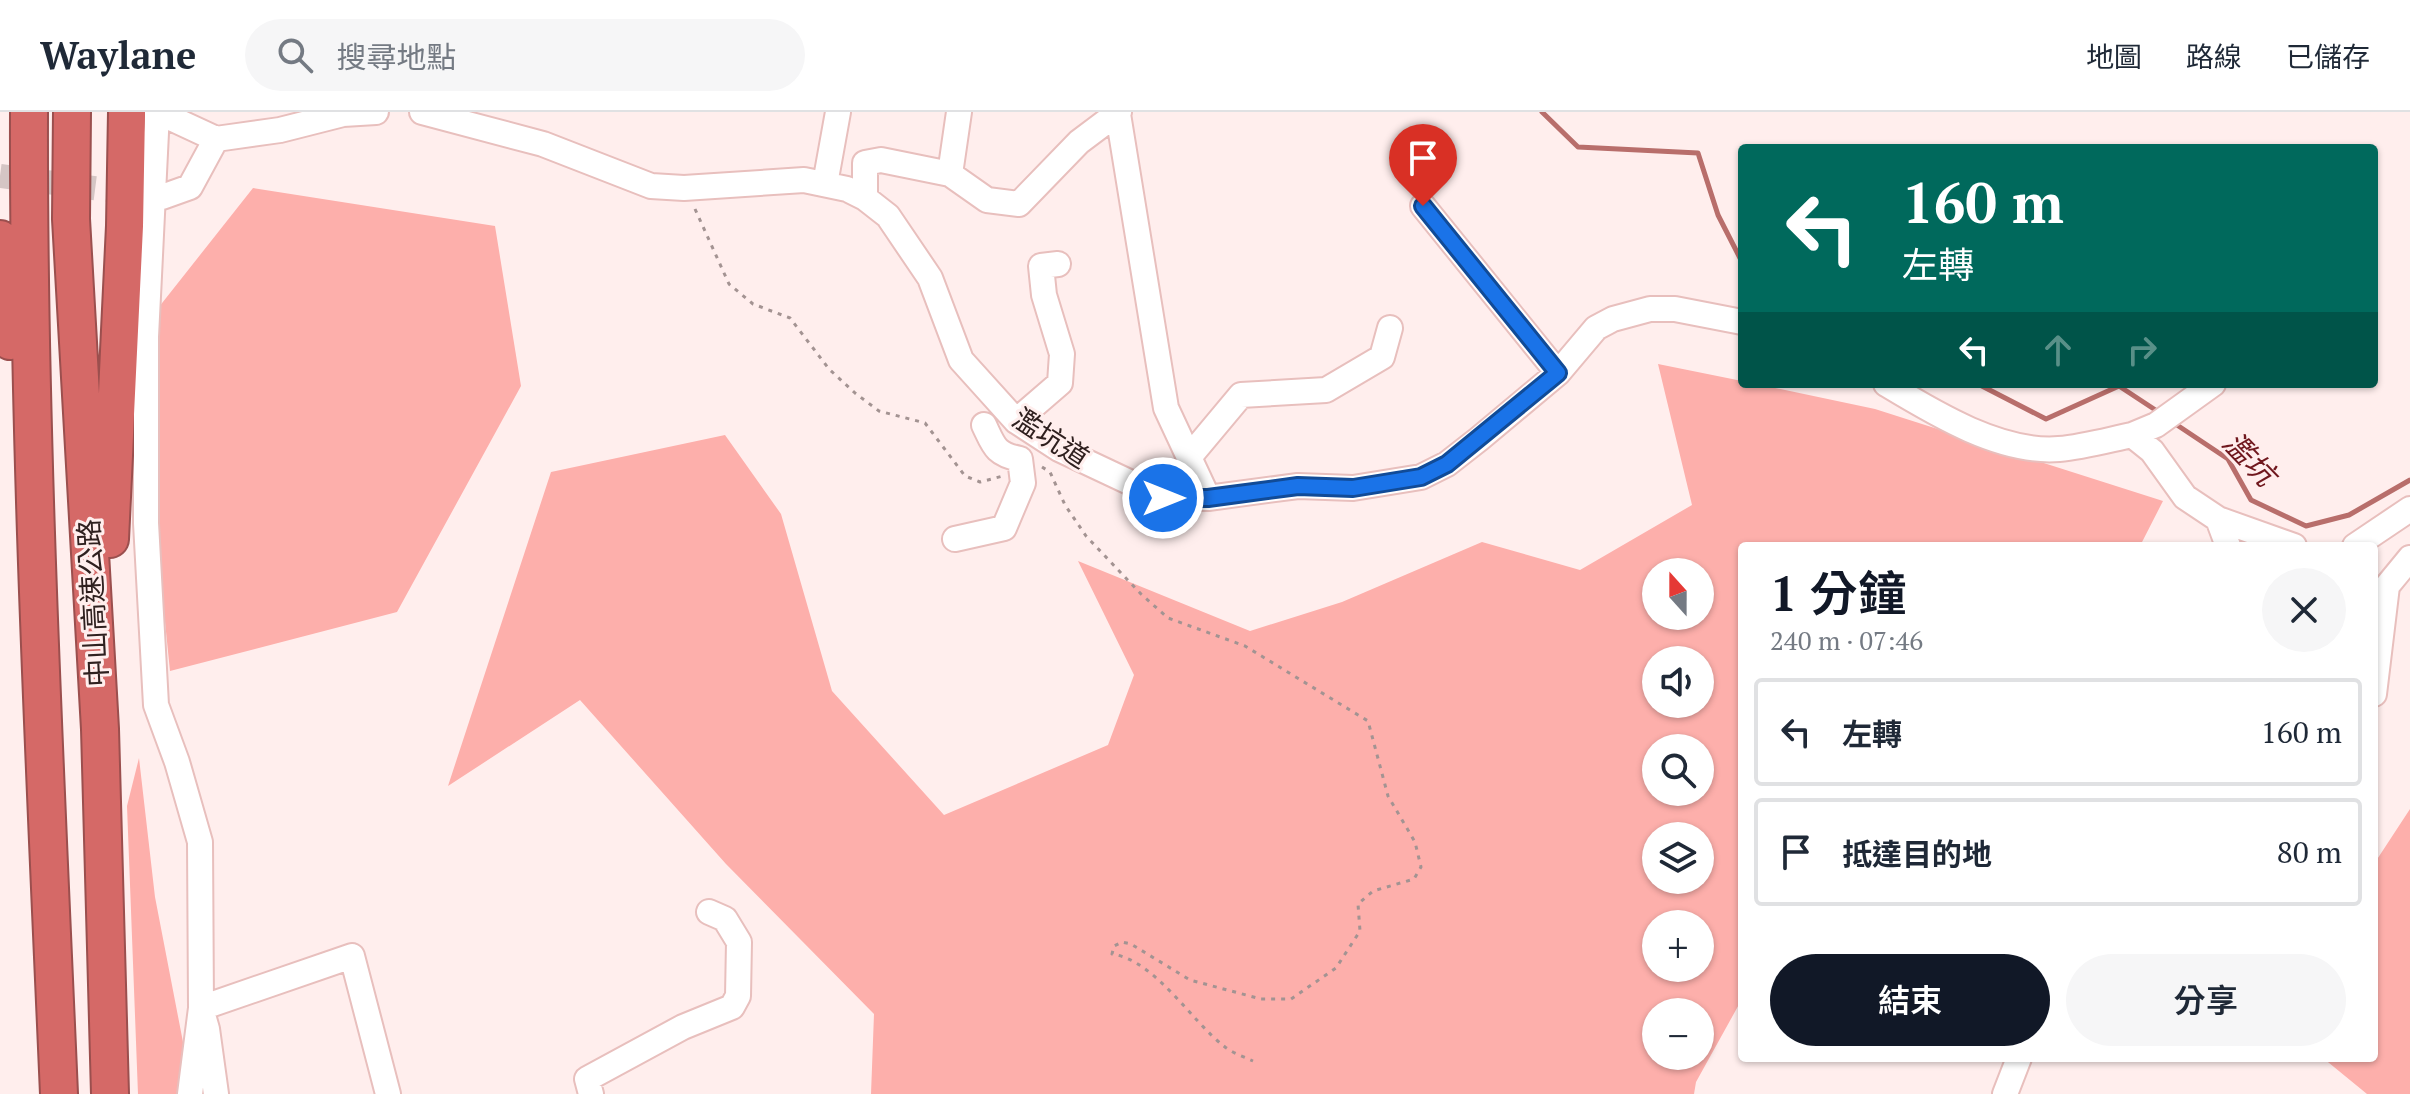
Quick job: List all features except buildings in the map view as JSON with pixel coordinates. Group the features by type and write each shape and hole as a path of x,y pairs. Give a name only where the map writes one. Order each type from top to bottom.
{"highway":[{"name":"中山高速公路","path":"29,112 39,641 59,1094"},
{"name":"中山高速公路","path":"72,112 71,219 100,729 110,1094"},
{"path":"100,729 125,226 127,112"},
{"path":"0,239 39,641"}],"street":[{"path":"190,1094 201,1008 200,842 177,762 156,705 146,523 146,337 158,112 216,139 280,130 343,114 376,112"},
{"name":"濫坑道","path":"422,112 543,144 651,186 684,188 804,180 847,189 865,198 888,216 930,278 961,360 1016,421 1059,449 1163,498 1208,498 1298,486 1353,488 1421,477 1447,464 1558,373 1596,328 1613,319 1650,309 1675,309 1738,321"},
{"path":"825,184 838,112"},
{"path":"950,174 959,112"},
{"path":"865,198 865,163 881,160 950,174 987,200 1019,204 1079,142 1119,113 1166,408 1208,498"},
{"path":"162,197 190,187 216,139"},
{"path":"1423,206 1558,373"},
{"path":"1016,421 1060,383 1062,354 1044,295 1041,266 1058,264"},
{"path":"1190,456 1241,395 1326,390 1382,357 1390,328"},
{"path":"1893,388 2006,444 2057,449 2132,435 2164,419 2207,388"},
{"path":"955,539 1004,528 1023,483 1020,459 1005,456 996,449 984,425"},
{"path":"2132,435 2152,451 2185,497 2218,519 2283,542"},
{"path":"2361,542 2410,509"},
{"path":"2218,519 2227,542"},
{"path":"2378,661 2387,586 2410,558"},
{"path":"591,1094 587,1079 683,1027 732,1007 738,996 739,942 725,919 709,912"},
{"path":"201,1008 352,956 388,1094"},
{"path":"201,1008 216,1094"},
{"path":"2005,1094 2017,1062"}],"path":[{"path":"684,188 729,284 753,304 790,318 829,369 855,393 879,411 925,423 965,476 980,482 992,480 1010,474 1020,459 1050,472 1065,505 1086,536 1168,618 1245,646 1368,721 1388,796 1415,842 1421,867 1414,879 1373,891 1358,904 1360,931 1336,968 1291,999 1261,999 1190,980 1131,944 1122,942 1114,946 1112,954 1127,956 1226,1048 1253,1061"}],"shaded area":[{"path":"253,188 495,226 521,386 397,612 170,671 136,336"},
{"path":"1658,364 1738,380 1738,388 1775,388 1875,409 2163,501 2142,542 1738,542 1738,1006 1714,1050 1714,998 1642,998 1642,1070 1703,1070 1694,1094 871,1094 874,1014 726,864 580,700 448,786 551,472 725,435 781,514 832,691 944,815 1108,745 1134,675 1078,561 1250,631 1342,602 1482,542 1580,570 1692,505"},
{"path":"139,758 155,897 193,1094 138,1094 127,806"},
{"path":"2410,809 2410,1094 2367,1094 2328,1062 2378,1062 2378,858"}],"waterway":[{"name":"濫坑","path":"1542,112 1578,147 1698,153 1718,215 1738,254"},
{"name":"濫坑","path":"1986,388 2046,419 2115,388"},
{"name":"濫坑","path":"2122,388 2160,413"},
{"name":"濫坑","path":"2171,421 2228,459 2251,500 2306,526 2349,515 2410,480"}],"tunnel":[{"path":"0,176 140,194"}],"route":[{"path":"1163,498 1208,498 1298,486 1353,488 1421,477 1447,464 1558,373 1423,206"}]}
